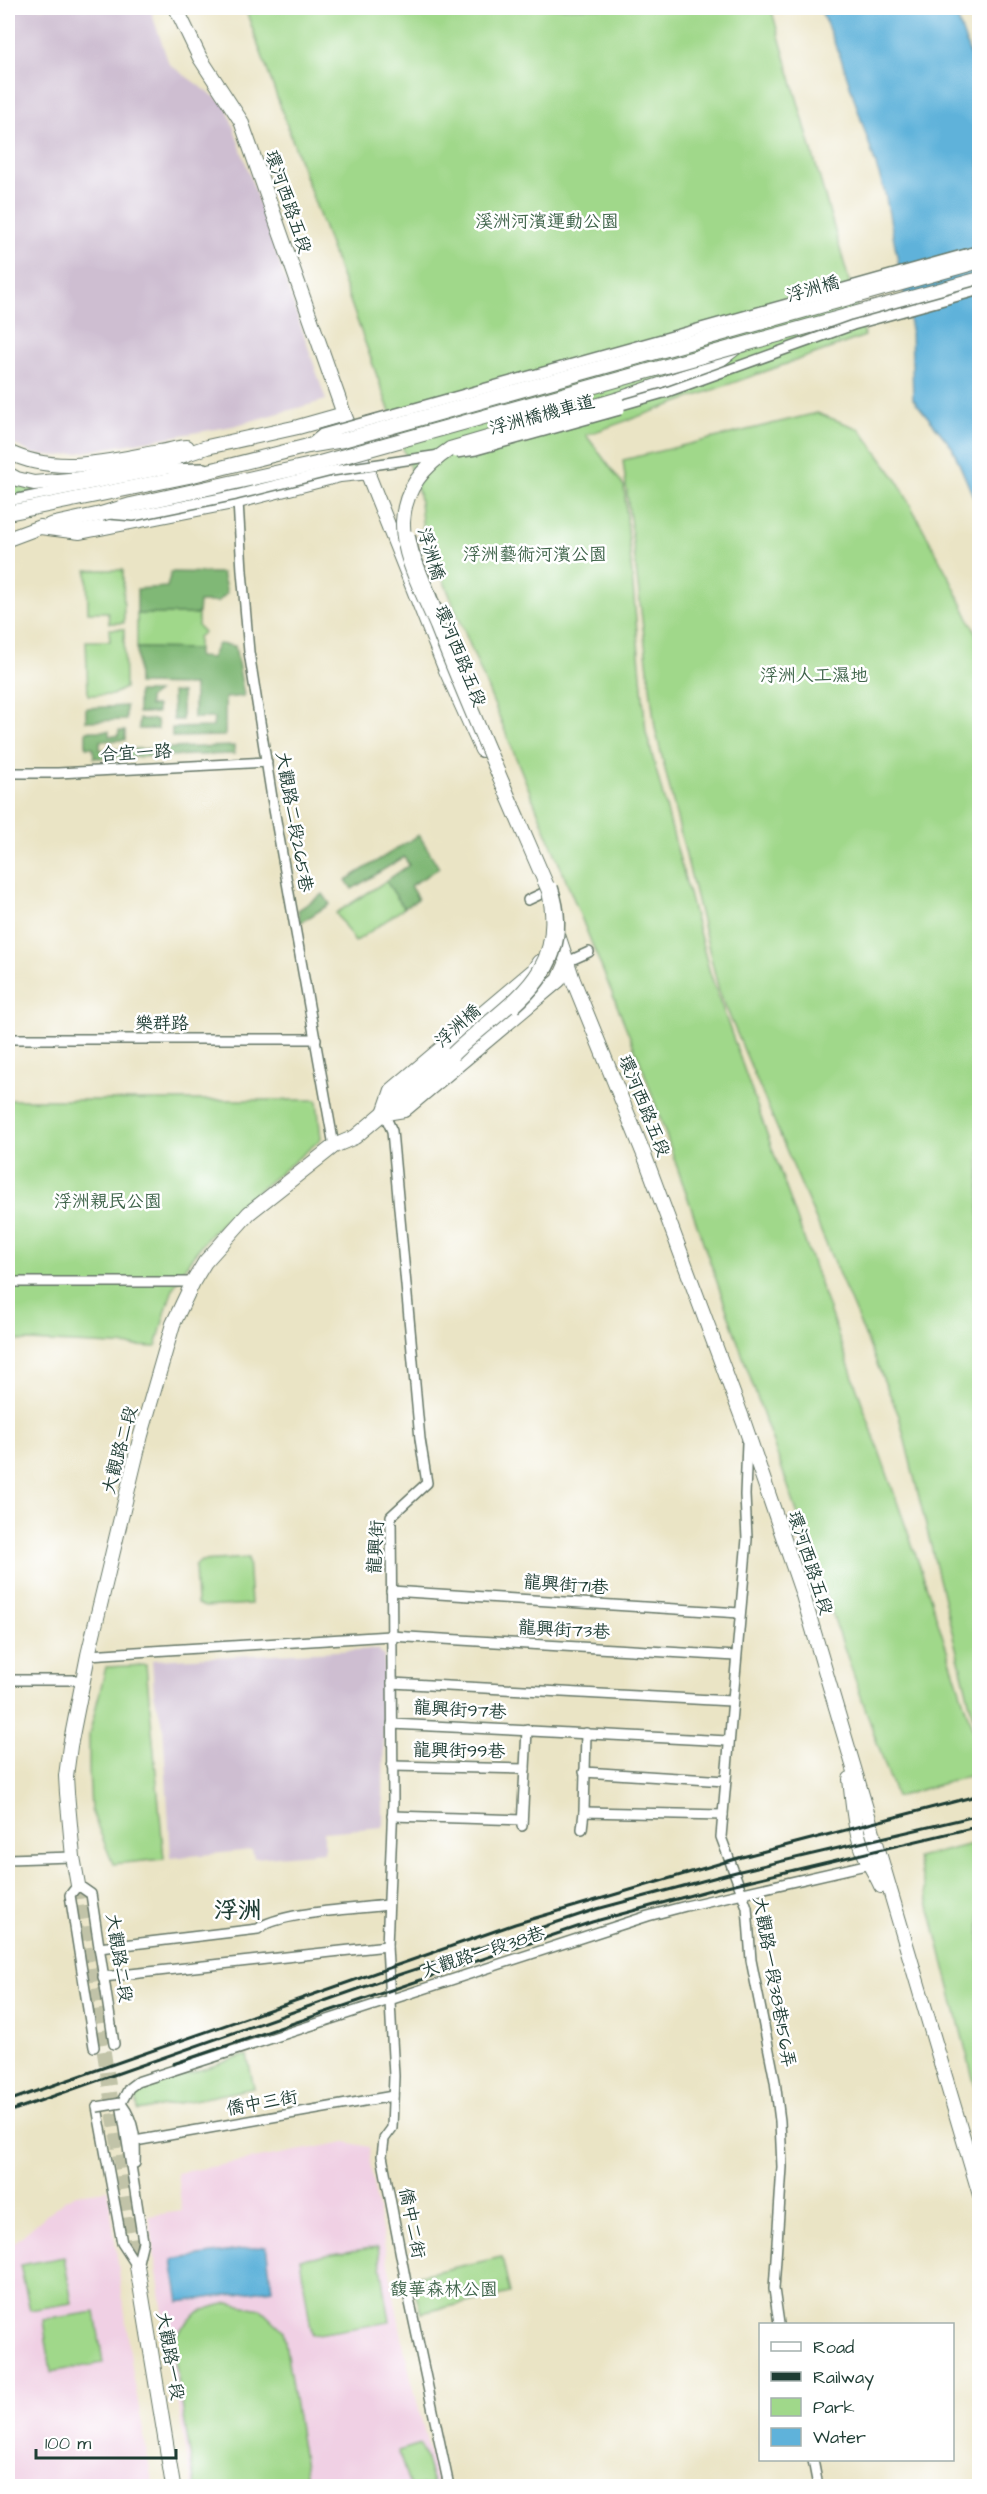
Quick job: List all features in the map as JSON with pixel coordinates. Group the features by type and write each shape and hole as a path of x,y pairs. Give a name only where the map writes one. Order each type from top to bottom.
{"main road":[{"name":"環河西路五段","path":"176,8 200,58 241,120 344,414 448,674 543,892 567,962 645,1157 748,1433 802,1592 980,2195"},
{"path":"185,8 186,28"},
{"name":"浮洲橋","path":"26,508 354,437 980,261"},
{"name":"浮洲橋","path":"40,527 316,464 980,279"},
{"name":"浮洲橋","path":"384,1113 534,982 546,961 552,941 554,914 549,891 453,667 408,552 403,524 410,491 428,465 450,449 616,400 698,372 709,368 738,346"},
{"path":"8,474 34,483 53,483 141,466 152,460 298,428 344,414"},
{"path":"8,452 22,459 42,464 82,466 156,459"},
{"path":"8,532 40,527 80,532 238,501 340,476 369,472"},
{"path":"8,507 26,508"},
{"path":"8,513 26,508"},
{"path":"8,539 40,527"},
{"path":"534,970 542,957 550,913"},
{"path":"567,962 559,980 491,1039 404,1110 384,1113 392,1090 534,970 551,963 567,962"},
{"name":"大觀路二段","path":"78,1885 72,1857 66,1776 82,1680 141,1435 173,1324 205,1262 249,1213 334,1146 355,1137 384,1113"},
{"path":"848,1749 854,1820 870,1864 900,1929"},
{"name":"大觀路一段","path":"137,2266 173,2487"}],"street":[{"path":"308,446 322,434 980,250"},
{"name":"浮洲橋機車道","path":"100,514 133,516 236,495 332,471 476,450 619,411 853,325 980,290"},
{"path":"453,1054 480,1037 530,995 542,981 551,966 558,945 560,923 558,902 551,880 459,665 414,552 409,533 409,516 413,500 428,473 452,455 475,446 668,392"},
{"path":"8,501 167,469 221,467"},
{"name":"大觀路二段265巷","path":"238,501 249,652 334,1146"},
{"name":"合宜一路","path":"8,773 58,773 267,762"},
{"path":"528,900 543,892"},
{"path":"567,962 589,952"},
{"name":"樂群路","path":"8,1039 316,1039"},
{"name":"龍興街","path":"384,1113 392,1131 420,1439 427,1483 391,1516 392,1816 387,1905 390,1999"},
{"path":"8,1282 193,1282"},
{"name":"大觀路一段38巷156弄","path":"748,1433 744,1495 747,1539 720,1837 747,1908 751,1960 775,2081 780,2121 782,2167 774,2289 779,2323"},
{"name":"龍興街71巷","path":"391,1591 740,1612"},
{"name":"龍興街73巷","path":"88,1655 390,1636 736,1656"},
{"path":"8,1680 82,1680"},
{"path":"392,1683 731,1701"},
{"name":"龍興街97巷","path":"392,1724 728,1741"},
{"path":"392,1816 522,1823 527,1730"},
{"path":"582,1829 586,1733"},
{"name":"龍興街99巷","path":"392,1766 525,1769"},
{"path":"584,1772 725,1781"},
{"path":"584,1812 723,1815"},
{"path":"8,1859 72,1857"},
{"name":"大觀路一段38巷","path":"121,2103 129,2088 136,2082 648,1916 870,1864"},
{"name":"大觀路二段","path":"94,2047 70,1895 78,1885 92,1894 114,2044"},
{"path":"99,1948 258,1929 266,1922 284,1918 387,1905"},
{"path":"104,1977 387,1946"},
{"name":"僑中二街","path":"390,1999 392,2128 384,2139 382,2156 413,2321 449,2487"},
{"name":"僑中三街","path":"135,2141 393,2096"},
{"path":"121,2103 130,2116 135,2141 135,2163 132,2170"},
{"name":"大觀路一段","path":"121,2103 143,2241 137,2266 122,2243 97,2107 121,2103"},
{"path":"813,2461 818,2487"}],"shaded area":[{"path":"8,8 150,8 169,64 226,105 326,400 233,426 61,456 33,454 8,441"},
{"path":"378,1649 384,1657 383,1827 324,1832 324,1852 254,1858 252,1850 171,1858 163,1726 154,1694 152,1660"},
{"path":"346,2142 369,2147 372,2178 405,2353 438,2486 192,2486 168,2349 149,2216 182,2211 177,2173"},
{"path":"108,2190 133,2374 153,2486 8,2486 8,2248 64,2200 76,2194"}],"green space":[{"path":"245,8 771,8 865,336 586,435 624,486 646,732 710,973 924,1578 979,1750 979,1773 896,1797 643,1069 423,530 419,493"},
{"name":"浮洲人工濕地","path":"817,413 860,429 897,480 951,581 979,640 980,1713 973,1717 899,1416 719,991 655,728 623,460"},
{"path":"8,481 29,488 63,487 8,499"},
{"path":"87,570 123,570 124,623 109,623 108,612 88,612"},
{"path":"171,572 222,573 227,593 218,602 199,602 198,614 137,614 137,589 167,587"},
{"path":"137,614 198,614 198,626 204,632 198,637 198,649 137,648"},
{"path":"109,629 124,629 125,688 112,695 88,695 86,641 110,641"},
{"path":"218,644 235,646 244,696 225,698 225,736 172,737 172,728 213,727 214,718 194,718 194,685 138,684 137,648 198,649 198,657 211,658"},
{"path":"138,692 157,692 149,698 149,706 157,706 157,713 138,713"},
{"path":"172,692 182,693 182,720 173,720"},
{"path":"126,706 126,720 86,721 86,708"},
{"path":"139,719 157,720 158,729 139,729"},
{"path":"86,731 109,731 109,736 118,736 119,731 125,731 125,740 100,741 100,750 234,746 234,754 94,758 93,747 86,747"},
{"path":"419,835 439,868 410,886 418,899 404,908 386,881 409,865 404,857 352,889 346,880"},
{"path":"386,881 404,908 355,942 336,913"},
{"path":"323,894 330,904 300,923 298,910"},
{"name":"浮洲親民公園","path":"8,1100 317,1100 321,1139 240,1206 204,1242 175,1285 156,1347 8,1340"},
{"path":"248,1558 251,1604 205,1607 197,1604 195,1566 201,1561"},
{"path":"146,1665 164,1859 113,1864 91,1810 89,1735 106,1667"},
{"path":"980,1842 979,2102 917,1858"},
{"path":"247,2055 254,2088 138,2111 136,2093 140,2089"},
{"path":"378,2247 390,2322 312,2335 300,2259"},
{"path":"64,2257 72,2303 30,2310 20,2265"},
{"name":"馥華森林公園","path":"502,2257 510,2293 421,2313 411,2277"},
{"path":"229,2303 261,2309 283,2330 308,2486 195,2486 172,2341 184,2325 202,2311"},
{"path":"95,2312 103,2363 51,2372 43,2320"},
{"path":"421,2444 434,2486 410,2486 398,2451"}],"water":[{"path":"820,8 954,8 979,81 979,510 952,447 913,399 911,329 885,193 842,61"},
{"path":"266,2246 272,2289 179,2302 172,2260"}],"tunnel":[{"path":"78,1885 137,2266"}],"railway":[{"path":"8,2101 515,1924 742,1857 980,1795"},
{"path":"8,2112 401,1974 597,1909 736,1872 980,1815"},
{"path":"173,2064 592,1922 710,1890 980,1826"}],"district":[{"name":"浮洲","path":"238,1911"}],"park label":[{"name":"溪洲河濱運動公園","path":"547,221"},
{"name":"浮洲藝術河濱公園","path":"535,554"}]}
